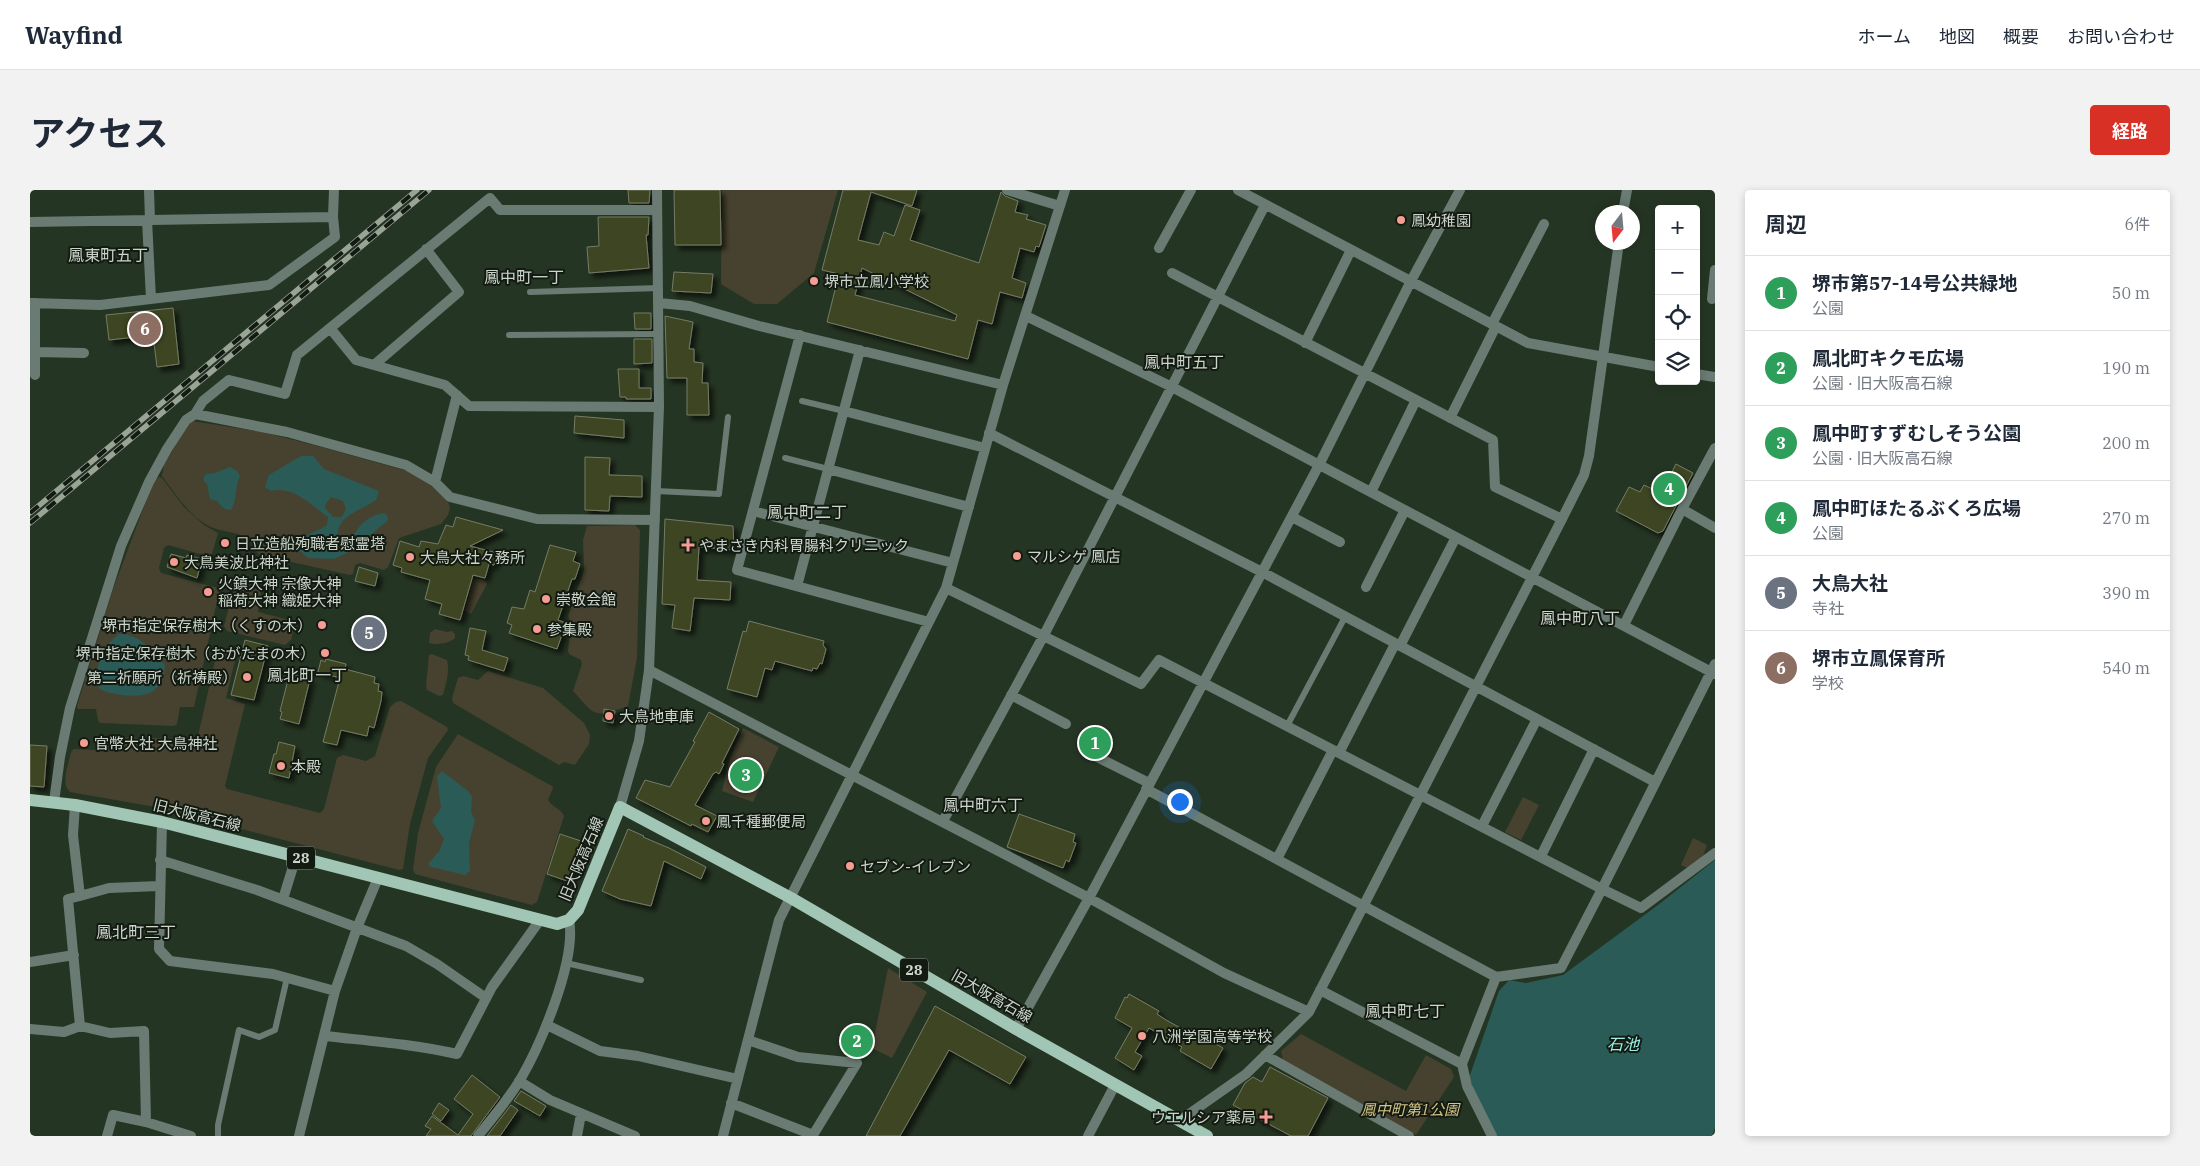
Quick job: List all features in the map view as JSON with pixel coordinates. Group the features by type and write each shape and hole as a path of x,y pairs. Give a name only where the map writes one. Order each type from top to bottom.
{"main road":[{"name":"旧大阪高石線","path":"30,800 75,805 162,822 557,924 569,920 578,910 620,807 792,898 1016,1029 1207,1136"}],"street":[{"path":"150,190 150,299"},
{"path":"35,375 33,303 100,304 270,285 334,237 334,190"},
{"path":"620,807 639,741 649,670 659,407 657,190"},
{"path":"1007,190 1060,206"},
{"path":"723,1136 780,920 946,588 1003,385 1065,190"},
{"path":"1159,248 1191,190"},
{"path":"1238,190 1528,343 1655,366"},
{"path":"1016,1029 1089,898 1202,682 1319,465 1364,373 1460,190"},
{"path":"1624,205 1627,190"},
{"path":"54,802 60,757 70,708 121,546 149,482 167,448 186,420 195,414 203,401 228,380 285,394 297,355 491,194 500,210 658,210"},
{"path":"943,821 1044,635 1265,205"},
{"path":"30,222 333,217"},
{"path":"1450,418 1544,224"},
{"path":"374,365 459,292 426,249"},
{"path":"1305,343 1351,250"},
{"path":"1179,1121 1246,1074 1308,1012 1533,578 1584,475 1589,456 1618,250"},
{"path":"1712,299 1715,270"},
{"path":"1172,273 1218,299 1493,440 1495,487 1562,519"},
{"path":"659,304 690,306 1003,385"},
{"path":"1026,316 1172,387 1533,578 1714,670 1561,968 1496,977 1277,859 1093,755"},
{"path":"330,328 356,360 445,386 469,406 659,407"},
{"path":"800,335 738,570 929,622"},
{"path":"796,586 860,350"},
{"path":"35,352 84,353"},
{"path":"1700,375 1715,377"},
{"path":"435,482 457,395"},
{"path":"1371,492 1416,400"},
{"path":"844,411 985,448"},
{"path":"195,414 286,432 397,463 435,482 450,497 537,519 655,520"},
{"path":"989,433 1262,572 1655,782"},
{"path":"1624,625 1715,448"},
{"path":"828,469 969,507"},
{"path":"1682,509 1715,528"},
{"path":"1366,587 1405,510"},
{"path":"753,511 953,563"},
{"path":"1292,516 1340,542"},
{"path":"1277,859 1336,751 1398,645 1456,537"},
{"path":"946,588 1141,684 1159,660 1641,908 1715,852"},
{"path":"649,670 943,821 1089,898 1224,973 1308,1012"},
{"path":"1011,695 1066,724"},
{"path":"1482,826 1537,719"},
{"path":"1541,856 1594,749"},
{"path":"75,805 73,835 80,896"},
{"path":"162,822 159,949 170,960 273,974 335,991"},
{"path":"282,899 296,857"},
{"path":"160,860 212,875 282,899 406,946 437,964 486,998"},
{"path":"299,1136 335,991 357,928 378,878"},
{"path":"80,1026 68,899 109,888 159,886"},
{"path":"325,1036 390,1044 407,1044 457,1054 486,998 540,920"},
{"path":"478,1136 520,1081 546,1025 566,963 571,930 569,920"},
{"path":"30,962 74,955"},
{"path":"1492,1136 1466,1086 1462,1064 1496,977"},
{"path":"1320,990 1462,1064"},
{"path":"546,1025 600,1051 638,1056 738,1079"},
{"path":"30,1029 64,1032 80,1026 110,1033 144,1031 146,1122"},
{"path":"731,1103 813,1135 857,1062 798,1057 748,1040"},
{"path":"1264,1055 1409,1136"},
{"path":"520,1081 550,1100 635,1136"},
{"path":"1088,1136 1115,1085"},
{"path":"107,1136 113,1114 191,1136"},
{"path":"577,1136 581,1114"}],"lane":[{"path":"530,292 659,288"},
{"path":"508,336 659,334"},
{"path":"802,400 844,411"},
{"path":"656,491 719,494 728,417"},
{"path":"785,458 828,469"},
{"path":"1287,726 1345,617"},
{"path":"566,963 641,980"},
{"path":"218,1136 218,1125 239,1030 259,1037 275,1030 287,978"}],"green space":[{"path":"722,190 838,190 814,273 777,304 754,304 721,284"},
{"path":"192,421 262,432 407,471 433,487 448,502 450,507 448,515 441,524 399,538 388,567 384,570 360,563 355,565 353,574 350,575 260,555 246,538 238,534 213,528 202,522 183,504 162,476 164,465 187,424"},
{"path":"159,477 162,478 184,507 204,525 218,533 212,554 207,556 168,545 164,548 159,568 161,573 218,588 219,592 194,707 180,707 177,724 174,726 100,723 96,709 78,709 77,706 112,592 154,480"},
{"path":"635,525 640,530 637,658 628,706 608,712 596,713 573,691 582,664 581,660 569,654 568,651 571,624 568,616 584,570 583,540 587,526"},
{"path":"476,578 486,581 487,584 471,614 465,611 473,580"},
{"path":"237,585 260,590 258,612 293,621 295,625 291,640 285,645 227,631 224,626 234,587"},
{"path":"435,629 447,632 452,631 455,634 455,638 442,644 429,643 430,633"},
{"path":"220,650 236,656 226,698 245,704 225,786 227,789 320,813 324,809 337,758 343,755 366,761 375,756 390,707 396,702 401,701 447,727 448,730 428,758 410,824 403,869 399,870 161,808 70,792 65,779 71,752 74,749 95,750 99,737 195,739 198,736 217,652"},
{"path":"432,654 447,660 448,665 443,695 439,696 427,690 426,686 429,655"},
{"path":"488,671 543,688 584,723 590,735 589,744 575,765 564,762 559,765 453,703 452,698 458,678 463,676 478,680"},
{"path":"743,728 779,747 753,802 722,791 730,758"},
{"path":"458,734 553,788 548,800 564,816 537,902 532,905 415,874 413,870 418,833 436,767"},
{"path":"1523,797 1539,805 1521,840 1505,832"},
{"path":"1693,838 1707,845 1702,859 1689,869 1681,865"},
{"path":"888,968 927,992 892,1058 872,1048"},
{"path":"846,1032 871,1036 869,1047 860,1057 843,1055"},
{"name":"鳳中町第1公園","path":"1301,1034 1406,1091 1426,1055 1451,1069 1454,1077 1416,1135 1283,1060 1281,1051"}],"water":[{"path":"301,456 313,456 324,469 379,491 376,500 344,520 338,532 340,539 350,540 362,524 376,515 384,513 387,515 388,520 366,539 353,546 347,553 334,559 308,558 300,551 302,540 309,534 327,525 328,517 294,493 279,490 271,491 265,487 269,475","holes":["331,497 343,501 346,509 342,517 333,517 325,508"]},
{"path":"230,467 237,471 240,476 235,502 231,510 229,510 221,506 217,501 210,499 207,484 203,480 206,474 215,473"},
{"path":"119,634 133,636 145,644 165,665 161,682 151,692 129,696 109,693 99,688 97,674 100,658 108,645"},
{"path":"442,771 468,791 472,797 471,812 475,820 469,843 470,871 465,875 431,867 428,864 440,850 444,839 432,821 441,808 437,776"},
{"name":"石池","path":"1715,860 1715,1128 1712,1136 1493,1136 1469,1078 1499,991 1509,980 1526,983 1563,975"}],"building":[{"path":"628,190 650,190 649,203 629,203"},
{"path":"674,190 720,190 721,245 675,245"},
{"path":"843,190 917,190 912,206 871,192 858,240 879,245 884,232 894,236 905,205 920,210 910,240 979,263 1001,192 1005,196 1018,201 1015,212 1028,215 1026,219 1046,225 1039,247 1036,246 1034,252 1020,248 1012,278 1026,283 1022,298 1000,292 992,324 978,320 968,359 827,322 839,274 822,270","holes":["862,268 957,315 955,321 855,295"]},
{"path":"598,217 649,217 648,235 646,235 649,268 589,273 587,247 599,246"},
{"path":"674,272 713,274 711,293 672,291"},
{"path":"173,308 179,364 157,367 153,335 109,340 106,315"},
{"path":"634,313 651,313 651,329 635,329"},
{"path":"665,316 693,322 689,349 694,349 694,362 703,363 702,383 708,383 709,415 687,415 687,378 667,378"},
{"path":"634,339 652,339 652,363 634,364"},
{"path":"618,369 639,369 639,388 651,388 651,399 626,399 626,397 620,397"},
{"path":"575,416 624,420 624,438 574,433"},
{"path":"585,457 610,458 609,475 642,476 642,497 610,496 609,511 585,510"},
{"path":"1676,464 1693,473 1663,531 1658,533 1616,511 1629,487 1640,492 1644,485 1661,493"},
{"path":"456,517 503,530 470,546 497,553 494,565 489,564 485,578 473,575 460,620 439,614 442,604 425,599 430,580 401,572 402,568 393,565 400,541 419,547 421,541 438,544 446,525 453,527"},
{"path":"665,519 733,526 734,550 699,547 697,580 731,582 730,600 694,598 690,631 672,628 675,605 662,604"},
{"path":"550,545 576,552 573,561 580,564 575,579 572,579 558,620 566,623 557,649 509,633 512,625 507,623 512,607 524,609 530,590 535,592"},
{"path":"171,554 186,558 187,555 202,559 197,578 167,567"},
{"path":"359,567 378,573 375,586 355,581"},
{"path":"749,621 824,641 823,645 826,649 822,664 820,663 817,669 813,668 812,671 775,661 772,670 765,668 757,697 727,689 743,631 746,632"},
{"path":"470,628 486,631 482,650 508,658 504,671 468,660 469,656 465,655"},
{"name":"第二祈願所（祈祷殿）","path":"245,640 268,646 254,700 231,695"},
{"path":"326,659 346,664 345,669 375,677 374,683 379,684 378,691 382,692 381,701 374,728 369,726 367,736 341,730 337,745 323,742 340,678 318,672 321,660 325,662"},
{"path":"295,675 310,679 299,724 280,719 282,712 280,711 289,676 295,677"},
{"name":"大鳥地車庫","path":"604,709 615,711 613,723 603,721"},
{"path":"709,712 739,729 722,763 724,764 719,774 716,772 713,774 695,805 717,816 708,832 692,824 691,826 636,798 645,780 670,787"},
{"name":"本殿","path":"279,742 295,746 289,778 269,773"},
{"path":"30,745 47,746 44,787 30,786"},
{"path":"1019,814 1075,834 1073,842 1076,843 1069,862 1066,860 1063,868 1007,847"},
{"path":"628,829 706,867 701,879 664,861 651,906 620,899 602,891"},
{"path":"560,834 584,842 570,882 547,874"},
{"path":"1129,994 1159,1011 1157,1014 1166,1020 1186,1031 1187,1029 1192,1030 1223,1048 1211,1069 1180,1051 1182,1047 1149,1028 1135,1052 1142,1056 1134,1070 1115,1058 1132,1028 1115,1018 1125,997 1127,998"},
{"path":"935,1006 1026,1057 1010,1084 949,1050 900,1136 866,1136"},
{"path":"1270,1067 1328,1098 1308,1136 1291,1136 1233,1105 1245,1083 1253,1077 1262,1082"},
{"path":"472,1075 500,1097 471,1136 426,1136 431,1129 425,1126 432,1116 458,1135 473,1114 454,1099"},
{"path":"521,1091 546,1106 540,1116 514,1101"},
{"path":"439,1103 449,1110 441,1121 432,1114"},
{"path":"511,1105 518,1110 500,1136 487,1136"}],"railway":[{"path":"30,513 417,190"},
{"path":"30,523 429,190"}],"place":[{"name":"鳳幼稚園","path":"1401,220"},
{"name":"堺市立鳳小学校","path":"814,281"},
{"name":"堺市立鳳保育所","path":"145,329"},
{"name":"鳳中町ほたるぶくろ広場","path":"1669,489"},
{"name":"日立造船殉職者慰霊塔","path":"225,543"},
{"name":"やまさき内科胃腸科クリニック","path":"688,545"},
{"name":"マルシゲ 鳳店","path":"1017,556"},
{"name":"大鳥大社々務所","path":"410,557"},
{"name":"大鳥美波比神社","path":"174,562"},
{"name":"火鎮大神 宗像大神 稲荷大神 織姫大神","path":"208,592"},
{"name":"崇敬会館","path":"546,599"},
{"name":"堺市指定保存樹木（くすの木）","path":"322,625"},
{"name":"参集殿","path":"537,629"},
{"name":"大鳥大社","path":"369,633"},
{"name":"堺市指定保存樹木（おがたまの木）","path":"325,653"},
{"name":"第二祈願所（祈祷殿）","path":"247,677"},
{"name":"大鳥地車庫","path":"609,716"},
{"name":"官幣大社 大鳥神社","path":"84,743"},
{"name":"堺市第57-14号公共緑地","path":"1095,743"},
{"name":"本殿","path":"281,766"},
{"name":"鳳中町すずむしそう公園","path":"746,775"},
{"name":"鳳千種郵便局","path":"706,821"},
{"name":"セブン-イレブン","path":"850,866"},
{"name":"八洲学園高等学校","path":"1142,1036"},
{"name":"鳳北町キクモ広場","path":"857,1041"},
{"name":"ウエルシア薬局","path":"1266,1117"}],"district":[{"name":"鳳東町五丁","path":"108,255"},
{"name":"鳳中町一丁","path":"524,277"},
{"name":"鳳中町五丁","path":"1184,362"},
{"name":"鳳中町二丁","path":"807,512"},
{"name":"鳳中町八丁","path":"1580,618"},
{"name":"鳳北町一丁","path":"307,675"},
{"name":"鳳中町六丁","path":"983,805"},
{"name":"鳳北町三丁","path":"136,932"},
{"name":"鳳中町七丁","path":"1405,1011"}]}
